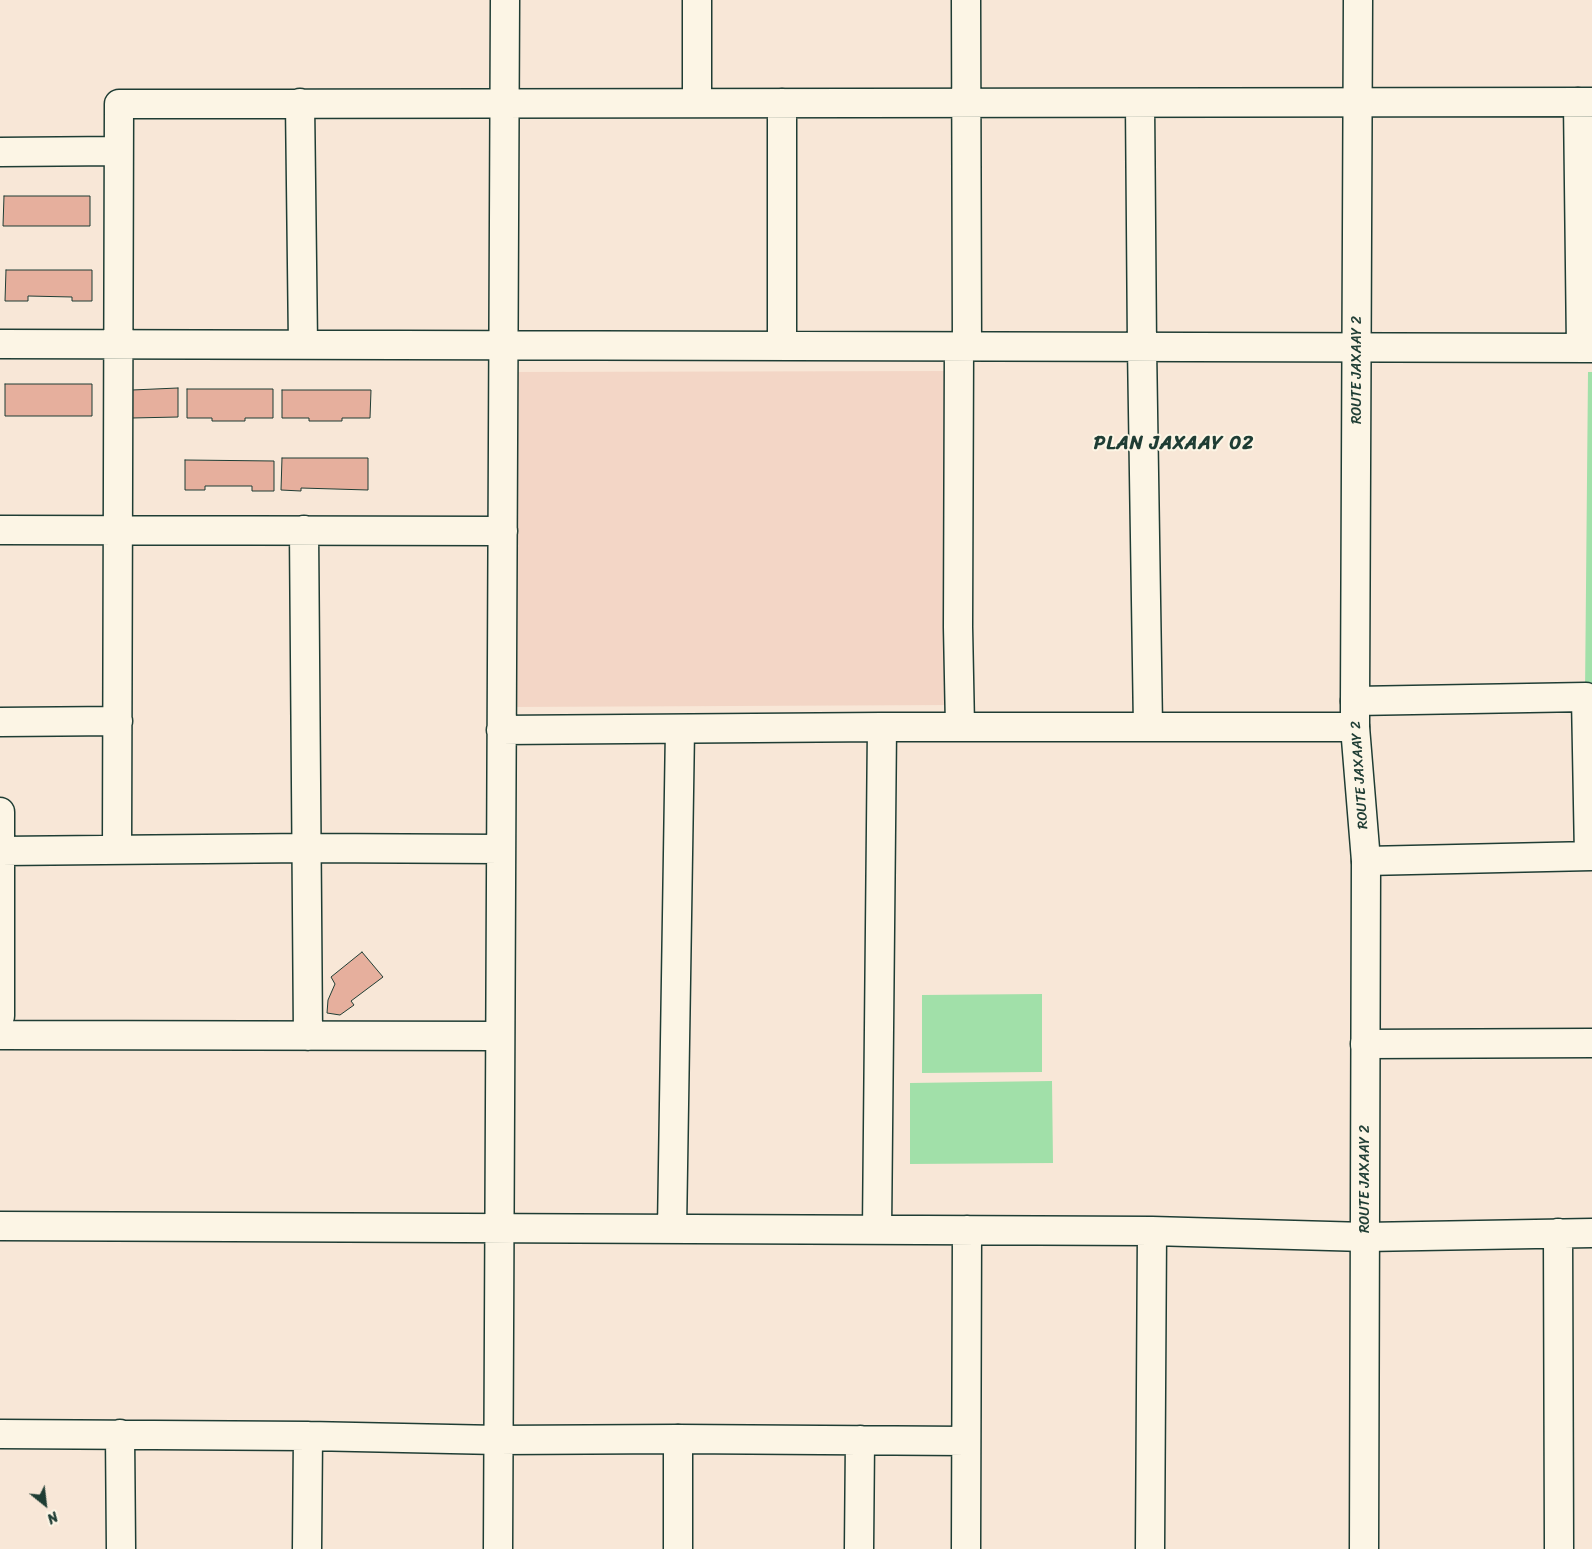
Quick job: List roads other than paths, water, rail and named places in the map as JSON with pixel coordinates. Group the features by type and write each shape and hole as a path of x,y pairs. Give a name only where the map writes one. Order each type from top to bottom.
{"street":[{"path":"498,1549 505,0"},
{"path":"697,0 697,103"},
{"path":"960,727 958,627 966,0"},
{"name":"ROUTE JAXAAY 2","path":"1358,0 1355,714 1366,861 1364,1549"},
{"path":"0,344 118,344 303,344 1587,348 1585,102 119,104 118,151 118,344 118,850"},
{"path":"300,103 303,344"},
{"path":"782,103 782,346"},
{"path":"1140,103 1148,727"},
{"path":"0,152 118,151"},
{"path":"0,530 502,531"},
{"path":"304,530 308,1036"},
{"path":"501,730 1148,727 1586,697 1589,713 1590,856 1366,861"},
{"path":"0,722 118,721"},
{"path":"877,1230 882,727"},
{"path":"672,1229 680,730"},
{"path":"0,812 0,1016"},
{"path":"1,851 501,848"},
{"path":"0,1035 500,1036"},
{"path":"1366,1044 1592,1044"},
{"path":"0,1226 1152,1231 1365,1236 1592,1233"},
{"path":"966,1549 967,1230"},
{"path":"1150,1549 1152,1231"},
{"path":"1558,1233 1558,1549"},
{"path":"0,1434 308,1436 498,1440 966,1441"},
{"path":"120,1434 121,1549"},
{"path":"307,1549 308,1436"},
{"path":"678,1439 678,1549"},
{"path":"859,1549 860,1440"}],"district":[{"name":"PLAN JAXAAY 02","path":"1174,444"}]}
